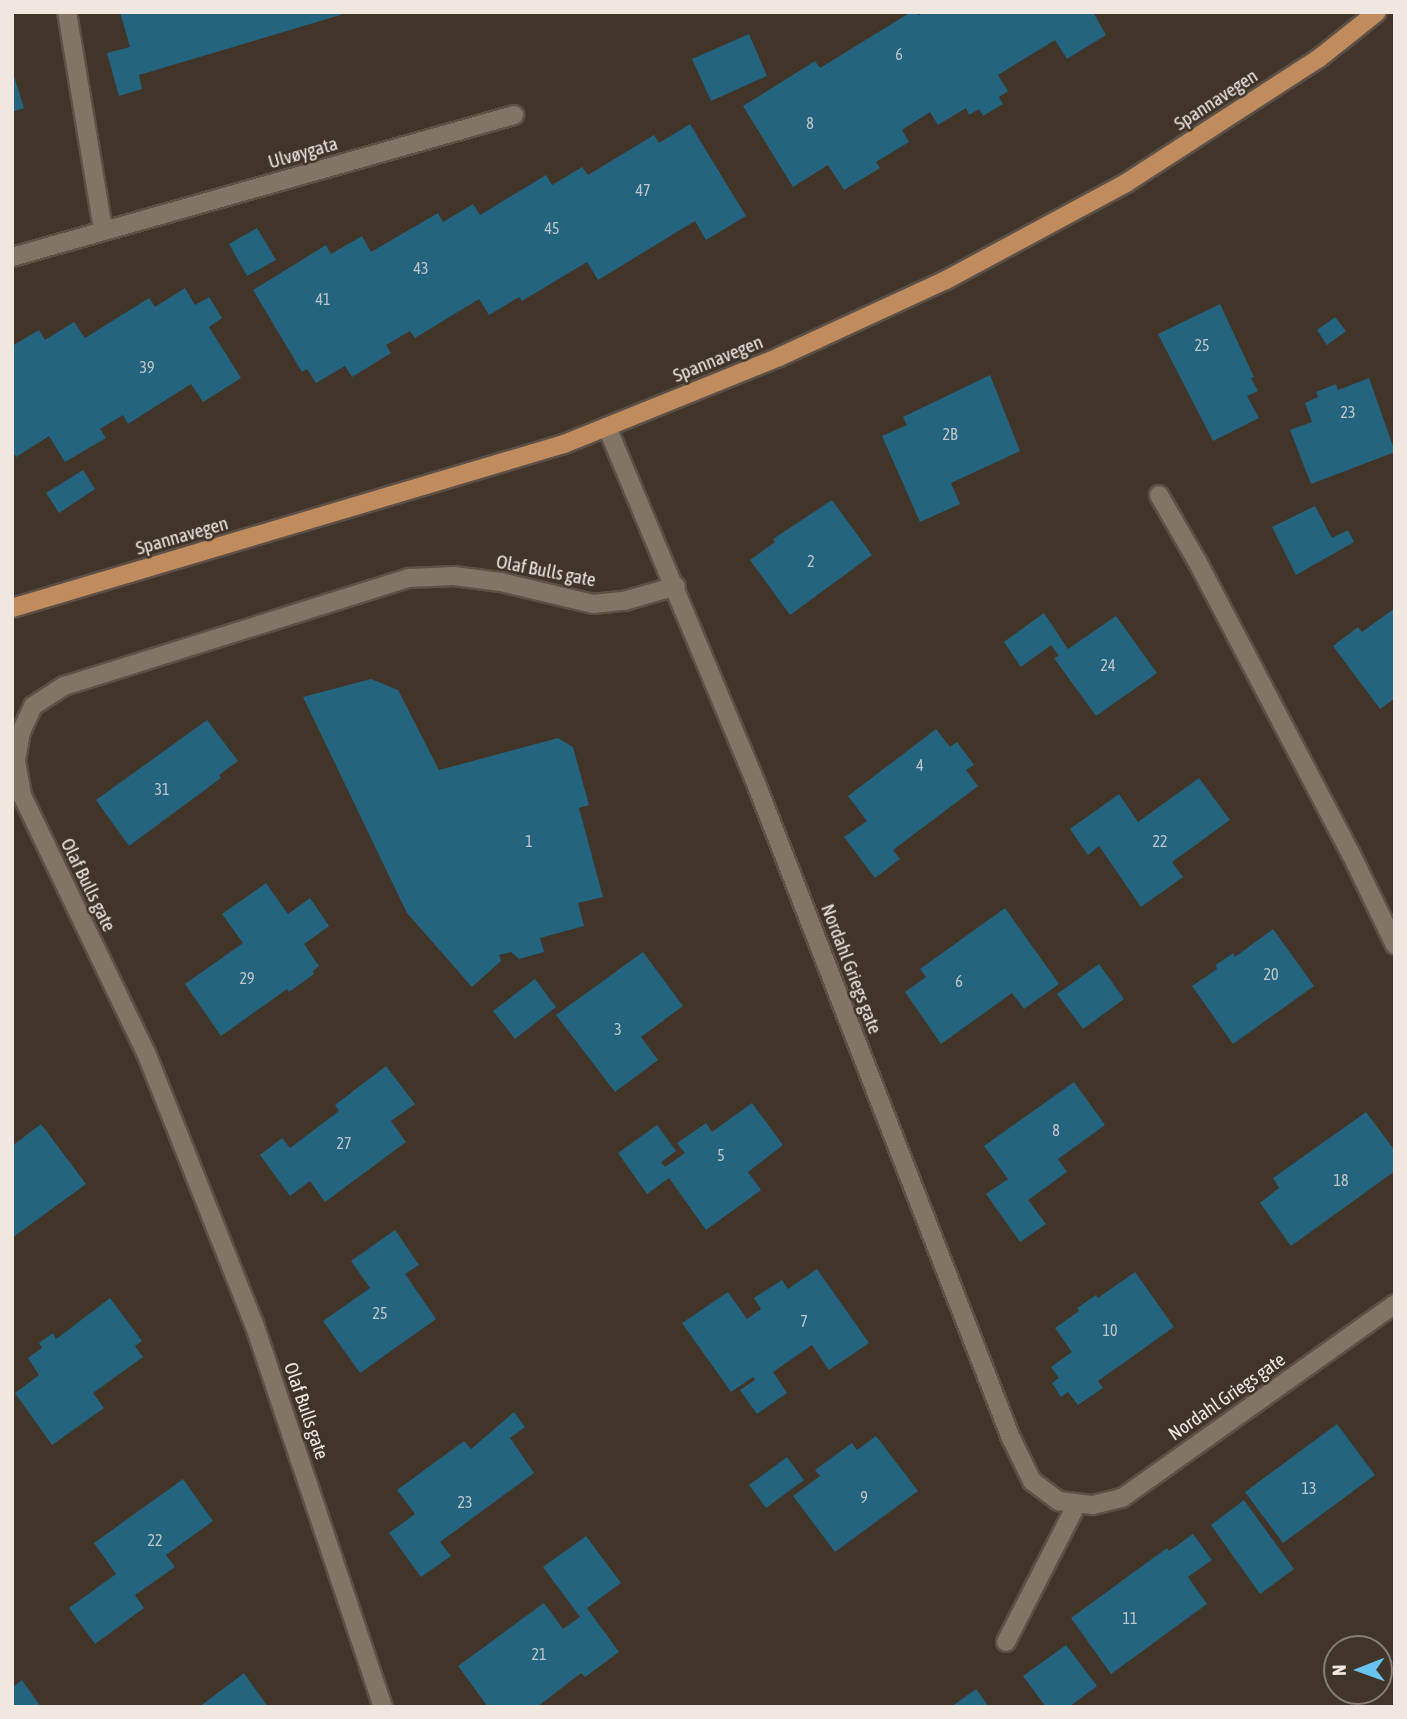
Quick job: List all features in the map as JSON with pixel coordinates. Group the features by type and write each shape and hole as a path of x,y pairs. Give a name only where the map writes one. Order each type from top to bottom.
{"main road":[{"name":"Spannavegen","path":"12,608 564,444 779,357 946,280 1138,176 1318,59 1377,12"}],"street":[{"path":"67,12 103,230"},
{"name":"Ulvøygata","path":"12,257 514,116"},
{"name":"Nordahl Griegs gate","path":"607,427 676,586 757,786 1012,1438 1032,1481 1059,1501 1093,1506 1122,1498 1395,1304"},
{"path":"1159,495 1216,597 1351,854 1395,945"},
{"name":"Olaf Bulls gate","path":"383,1707 249,1311 146,1053 22,796 16,760 21,732 33,706 64,686 409,578 454,576 501,582 593,604 624,601 676,586"},
{"path":"1006,1642 1077,1504"}],"building":[{"path":"120,12 347,13 139,75 142,89 119,96 107,53 130,47"},
{"path":"911,12 919,15 924,12 1093,12 1106,35 1067,59 1055,40 998,75 1008,91 999,97 1003,104 983,116 979,109 969,115 966,108 938,125 930,112 902,130 909,142 876,162 880,168 844,190 828,165 793,187 743,106 815,61 820,68"},
{"path":"749,34 767,76 711,101 692,59"},
{"path":"12,70 24,108 12,112"},
{"path":"690,124 746,216 706,240 695,221 598,280 587,262 522,301 519,297 489,315 479,299 415,338 410,331 386,345 391,353 352,377 345,366 316,383 307,369 302,372 253,290 326,245 331,254 362,236 371,252 438,213 443,222 473,204 480,215 546,175 552,185 582,167 588,175 654,135 659,143"},
{"path":"257,228 276,260 247,276 229,244"},
{"path":"185,288 195,305 209,297 222,318 209,327 241,378 203,402 191,384 128,424 123,415 100,429 106,438 65,462 49,436 16,457 12,451 12,346 39,330 45,340 74,322 85,338 149,298 155,307"},
{"path":"1220,304 1254,377 1251,378 1258,391 1247,396 1259,418 1213,441 1158,334"},
{"path":"1335,317 1346,331 1327,345 1317,330"},
{"path":"990,375 1020,451 951,483 960,504 920,522 882,436 907,425 903,417"},
{"path":"1369,378 1395,452 1311,484 1290,430 1312,422 1305,403 1318,397 1316,392 1336,384 1338,390"},
{"path":"83,470 95,489 59,513 46,493"},
{"path":"832,500 872,555 790,615 750,560 775,542 773,539"},
{"path":"1315,506 1332,538 1348,530 1354,542 1296,575 1272,527"},
{"path":"1395,608 1395,698 1380,709 1333,646 1358,627 1362,632"},
{"path":"1044,613 1068,649 1116,616 1157,673 1096,716 1054,658 1059,656 1051,645 1021,667 1004,642"},
{"path":"371,679 398,690 439,770 558,738 573,747 589,805 579,808 603,897 578,903 584,926 540,938 544,952 519,959 511,952 499,955 501,961 472,987 407,913 303,697"},
{"path":"207,720 238,761 219,775 221,778 129,846 96,800"},
{"path":"936,729 950,747 957,742 974,765 966,770 978,786 893,850 900,859 875,878 844,837 867,821 848,796"},
{"path":"1199,778 1230,820 1172,862 1183,877 1141,907 1099,846 1088,855 1070,829 1119,794 1138,822"},
{"path":"266,883 288,914 310,898 329,926 304,944 319,966 313,971 314,974 289,992 287,989 221,1036 185,984 243,943 222,914"},
{"path":"1005,908 1059,984 1024,1009 1012,993 941,1044 905,992 926,977 920,969"},
{"path":"1273,929 1314,986 1233,1044 1192,986 1217,969 1216,965 1233,953 1235,957"},
{"path":"643,952 683,1006 641,1037 658,1060 615,1092 556,1015"},
{"path":"1099,964 1124,999 1083,1029 1057,994"},
{"path":"535,979 556,1007 515,1039 493,1011"},
{"path":"386,1066 415,1104 391,1121 406,1142 325,1202 310,1181 290,1196 260,1155 282,1138 290,1148 339,1111 335,1105"},
{"path":"1074,1082 1105,1125 1058,1159 1067,1172 1028,1200 1046,1224 1020,1242 986,1194 1008,1179 984,1146"},
{"path":"752,1103 783,1145 748,1172 761,1190 706,1230 669,1178 647,1194 618,1153 657,1125 676,1151 661,1162 665,1167 685,1153 677,1143 706,1123 712,1132"},
{"path":"1366,1112 1395,1151 1395,1171 1291,1246 1260,1203 1279,1188 1273,1178"},
{"path":"41,1124 86,1184 12,1238 12,1146"},
{"path":"395,1230 419,1265 405,1274 436,1319 360,1373 323,1321 370,1288 351,1261"},
{"path":"817,1269 869,1343 829,1370 812,1345 773,1372 787,1393 757,1414 740,1390 755,1380 753,1377 731,1392 682,1323 728,1292 747,1319 761,1309 754,1298 782,1280 788,1289"},
{"path":"1135,1272 1174,1327 1098,1381 1103,1388 1078,1405 1068,1392 1061,1397 1052,1383 1059,1378 1051,1367 1072,1352 1055,1328 1079,1311 1077,1308 1096,1295 1098,1298"},
{"path":"110,1298 142,1341 135,1346 143,1357 93,1393 104,1408 52,1445 15,1393 39,1375 28,1358 42,1348 39,1343 53,1333 56,1339"},
{"path":"514,1412 525,1427 510,1438 534,1473 440,1542 451,1556 421,1577 389,1533 415,1514 397,1490 464,1441 471,1449"},
{"path":"1337,1424 1375,1475 1283,1543 1245,1492"},
{"path":"876,1436 918,1491 835,1552 793,1496 820,1476 815,1470 852,1443 857,1450"},
{"path":"787,1457 804,1480 766,1508 749,1485"},
{"path":"183,1479 213,1521 166,1555 175,1567 135,1595 144,1608 95,1644 69,1608 116,1574 94,1543"},
{"path":"1244,1500 1294,1569 1260,1594 1211,1525"},
{"path":"1193,1534 1212,1560 1188,1577 1207,1604 1111,1674 1071,1618 1167,1548 1169,1551"},
{"path":"586,1536 621,1583 587,1608 619,1652 585,1677 581,1673 537,1707 488,1707 458,1666 544,1603 563,1629 580,1617 543,1567"},
{"path":"1066,1645 1097,1686 1069,1707 1046,1707 1023,1676"},
{"path":"244,1673 268,1707 199,1707"},
{"path":"22,1680 41,1707 12,1707 12,1688"},
{"path":"976,1689 989,1707 951,1707"}]}
